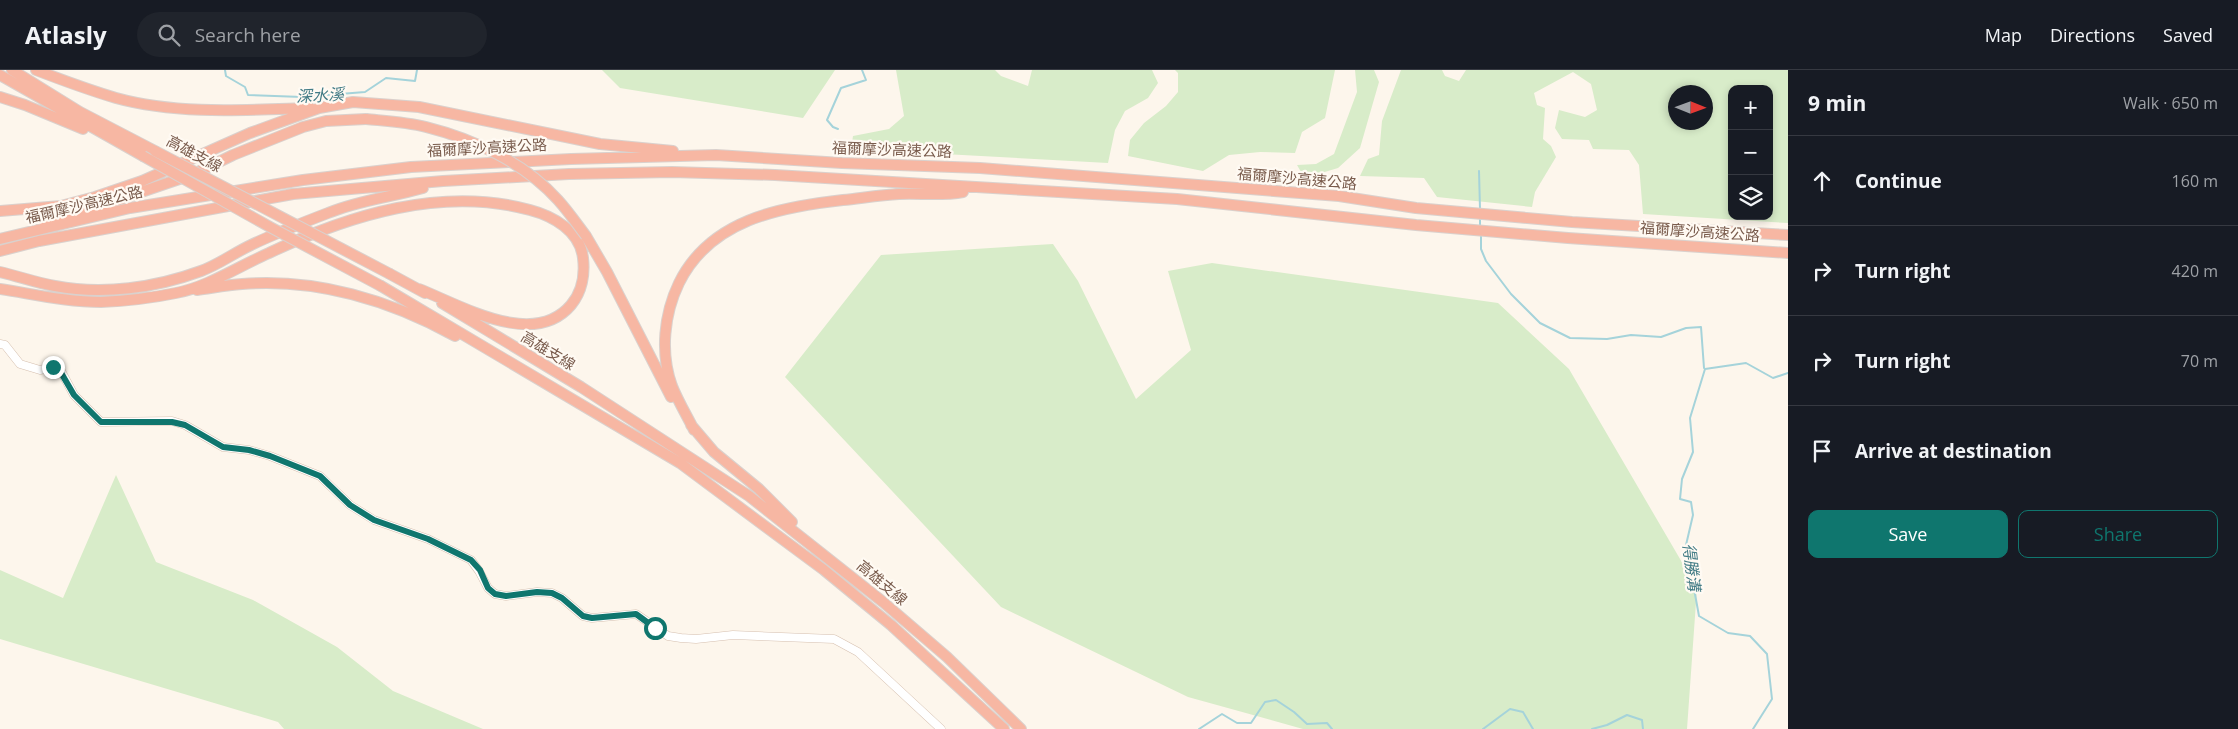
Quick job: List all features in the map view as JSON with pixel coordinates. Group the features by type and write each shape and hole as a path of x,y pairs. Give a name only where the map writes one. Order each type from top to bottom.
{"highway":[{"name":"高雄支線","path":"12,70 80,112 420,289 581,387 749,496 817,548 947,657 1021,729"},
{"path":"36,70 117,98 162,106 190,109 242,110 319,108 353,102 419,107 600,144 716,155"},
{"name":"高雄支線","path":"0,75 270,227 382,286 680,463 780,536 891,625 1004,729"},
{"path":"0,97 25,105 132,150"},
{"path":"0,212 61,206 95,197 142,181 250,133 319,108"},
{"path":"26,233 59,217 106,204 194,174 232,155 303,126 326,121 366,119 426,127 466,140 498,155 531,176 558,200 586,236 607,272 673,400 694,430 714,452 759,489 817,548"},
{"name":"福爾摩沙高速公路","path":"0,240 130,208 303,180 411,167 570,158 716,155 842,164 980,168 1339,196 1416,208 1572,222 1788,235"},
{"name":"福爾摩沙高速公路","path":"0,251 39,241 293,194 443,181 569,174 672,172 784,175 1177,199 1416,225 1568,238 1788,253"},
{"path":"0,272 56,286 92,290 130,289 202,271 252,245 330,212 368,200 403,194 443,181"},
{"path":"694,430 672,386 665,341 667,320 674,294 682,278 697,257 718,236 760,215 799,205 898,194 960,192 980,188"},
{"path":"178,293 212,280 271,252 360,216 391,208 454,201 486,202 539,212 557,221 572,233 578,242 583,257 583,279 578,297 564,314 542,324 510,324 420,289"},
{"path":"0,289 100,302 243,284 284,284 367,296 440,328 488,354 500,355"}],"street":[{"path":"0,344 5,345 20,364 40,370 53,367 60,371 74,395 101,422 172,422 185,425 223,447 249,450 270,456 320,476 350,505 374,520 428,539 471,560 480,570 488,588 495,594 506,596 537,592 552,593 562,598 583,616 592,618 636,614 668,636 681,638 696,639 732,635 834,639 858,652 941,729"}],"green space":[{"path":"602,70 835,70 803,118 620,88"},
{"path":"896,70 995,70 1001,76 1028,86 1032,70 1152,70 1158,83 1148,98 1125,111 1115,130 1108,163 851,149 853,136 889,129 904,116"},
{"path":"1175,70 1335,70 1325,118 1302,132 1295,153 1260,152 1229,155 1203,171 1128,156 1130,140 1144,123 1166,106 1178,92 1178,73"},
{"path":"1355,70 1374,70 1379,82 1360,148 1338,168 1318,174 1301,172 1297,165 1316,164 1334,154 1357,92"},
{"path":"1401,70 1442,70 1445,76 1459,81 1466,70 1788,70 1788,223 1740,220 1773,220 1773,85 1728,85 1728,219 1643,214 1639,165 1629,150 1593,149 1589,140 1562,139 1555,128 1559,110 1585,117 1597,110 1591,84 1573,72 1534,93 1537,105 1545,108 1543,139 1551,146 1556,157 1535,192 1532,207 1437,197 1424,178 1360,176 1368,159 1379,155 1382,121"},
{"path":"1053,244 1078,281 1136,399 1191,350 1168,271 1212,263 1498,303 1569,369 1697,588 1687,729 1303,729 1188,697 1001,607 785,377 881,255"},
{"path":"116,475 156,562 253,600 337,647 393,691 483,729 284,729 278,722 0,639 0,570 63,598"}],"waterway":[{"name":"深水溪","path":"225,70 226,76 245,87 248,95 302,97 365,92 386,78 415,81 417,70"},
{"path":"838,129 833,127 827,120 841,88 866,80 862,70"},
{"path":"1479,171 1480,209"},
{"path":"1480,216 1480,227"},
{"path":"1481,234 1481,249 1486,261 1511,294 1540,323 1570,338 1607,339 1631,335 1661,337 1686,328 1701,327 1704,368"},
{"name":"得勝溝","path":"1753,729 1772,699 1767,654 1750,636 1728,633 1699,616 1686,545 1693,515 1691,502 1680,499 1682,479 1693,452 1690,418 1705,369 1746,363 1773,378 1788,373"},
{"path":"1199,729 1222,714 1237,723 1251,723 1265,702 1276,700 1294,712 1307,724 1327,723 1332,729"},
{"path":"1483,729 1510,709 1523,712 1533,729"},
{"path":"1592,729 1607,725 1627,715 1642,720 1643,729"}],"route":[{"path":"53,367 60,371 74,395 101,422 140,420 172,422 185,425 223,447 249,450 270,456 320,476 350,505 374,520 428,539 471,560 480,570 488,588 495,594 506,596 537,592 552,593 562,598 583,616 592,618 636,614 655,628"}]}
